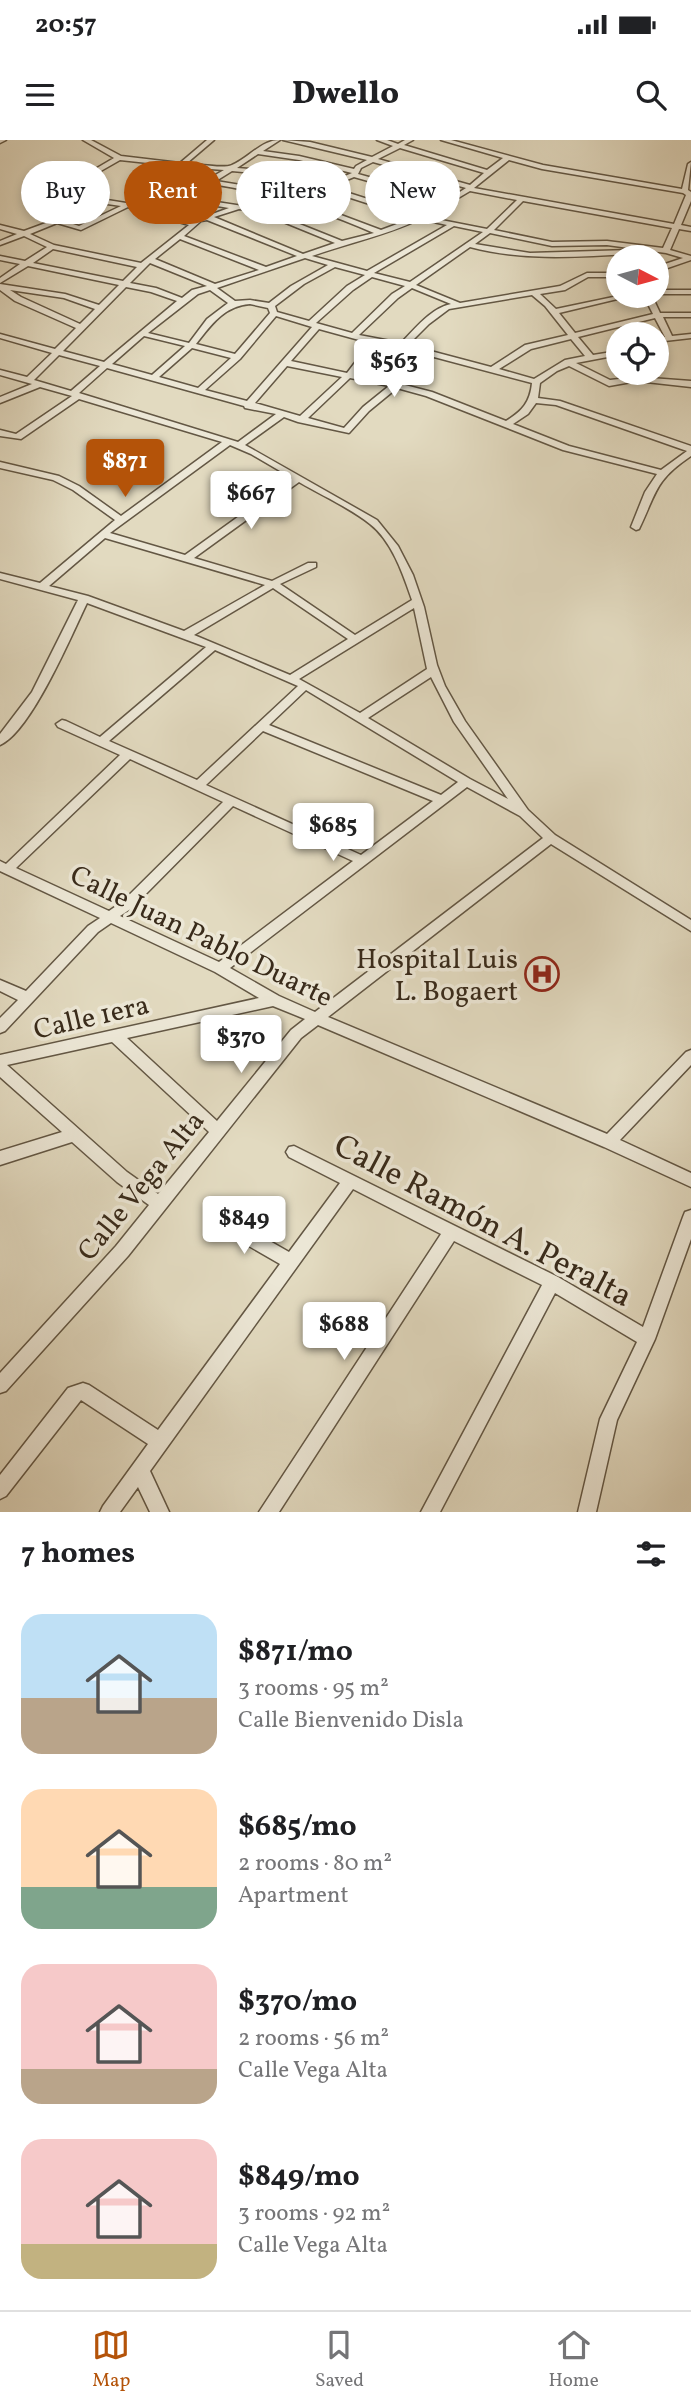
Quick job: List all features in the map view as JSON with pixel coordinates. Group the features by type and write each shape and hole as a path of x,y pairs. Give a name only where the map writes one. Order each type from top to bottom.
{"street":[{"path":"86,140 120,158 150,161"},
{"path":"184,161 211,140"},
{"path":"222,173 277,140"},
{"path":"286,140 332,147 470,188 691,229"},
{"path":"380,140 486,172"},
{"path":"351,176 359,167 410,140"},
{"path":"444,140 542,167 689,194"},
{"path":"255,152 299,159 365,177"},
{"path":"110,164 120,158"},
{"path":"460,194 486,172 509,158"},
{"path":"669,245 689,194 691,164"},
{"path":"222,167 236,169"},
{"path":"354,336 395,296 489,232 521,199"},
{"path":"351,221 379,232"},
{"path":"222,223 303,256 411,285 457,305"},
{"path":"0,243 48,224"},
{"path":"67,224 79,229 89,224"},
{"path":"29,380 142,266 195,224"},
{"path":"299,224 341,243"},
{"path":"0,433 18,437 76,394 184,300 212,286 341,243 356,241 400,224"},
{"path":"248,406 314,325 349,288 453,224 552,244 622,245"},
{"path":"0,227 25,234 52,247 142,266"},
{"path":"181,237 266,270"},
{"path":"470,245 500,254 531,257 606,254"},
{"path":"0,284 52,247"},
{"path":"669,252 691,258"},
{"path":"0,258 153,290 184,300"},
{"path":"669,266 691,258"},
{"path":"150,260 212,286 233,303"},
{"path":"199,391 237,357 292,286 335,264"},
{"path":"403,346 426,322 447,307 562,288 587,275 606,275"},
{"path":"0,284 65,296 100,308"},
{"path":"0,284 18,299 82,327"},
{"path":"533,292 555,312 592,358"},
{"path":"669,292 691,292"},
{"path":"555,312 606,301"},
{"path":"152,379 190,346 210,321 233,303 250,302 314,325 536,382"},
{"path":"654,308 662,322"},
{"path":"491,371 528,347 658,315 691,314"},
{"path":"144,334 237,357"},
{"path":"0,336 346,431 366,409 432,354"},
{"path":"669,337 691,336"},
{"path":"301,420 351,374 375,342"},
{"path":"506,425 528,410 535,400 536,382 546,371 568,362 606,355"},
{"path":"568,362 609,383 637,379 691,384"},
{"path":"285,363 397,384 566,448 662,474"},
{"path":"0,372 229,440 359,511 382,529 401,561 416,602 433,670 467,730 524,813 551,838 617,882 691,926"},
{"path":"0,400 40,384"},
{"path":"535,400 557,403 691,451"},
{"path":"239,446 281,415"},
{"path":"43,586 103,534 229,440"},
{"path":"636,527 647,492 662,474 691,451"},
{"path":"0,465 56,478 76,488 121,520"},
{"path":"186,559 298,478"},
{"path":"103,534 273,584 354,638"},
{"path":"184,636 273,584 312,565"},
{"path":"0,576 84,598 214,646 305,685 466,782 524,813"},
{"path":"0,741 18,724 41,685 84,598"},
{"path":"291,679 416,602"},
{"path":"101,742 214,646"},
{"path":"361,718 433,670"},
{"path":"198,786 305,685"},
{"path":"62,724 364,861"},
{"path":"261,726 443,800"},
{"path":"4,867 128,754"},
{"path":"220,968 466,782"},
{"path":"0,1027 93,929 127,905 231,801"},
{"name":"Calle Vega Alta","path":"0,1385 122,1251 296,1034 551,838"},
{"name":"Calle Juan Pablo Duarte","path":"4,867 220,968 274,1000 609,1142 691,1180"},
{"path":"0,985 27,998"},
{"name":"Calle 1era","path":"0,1061 274,1000"},
{"path":"115,1036 218,1131"},
{"path":"609,1142 691,1056"},
{"path":"0,1068 140,1193 160,1204"},
{"path":"0,1158 74,1135"},
{"name":"Calle Ramón A. Peralta","path":"293,1152 552,1282 647,1339"},
{"path":"109,1512 350,1181"},
{"path":"587,1512 609,1419 647,1339 691,1217"},
{"path":"215,1218 292,1262"},
{"path":"268,1512 451,1232"},
{"path":"430,1512 552,1282"},
{"path":"0,1490 78,1391 83,1391 161,1442"},
{"path":"139,1471 160,1512"}],"place":[{"name":"Hospital Luis L. Bogaert","path":"542,974"}]}
